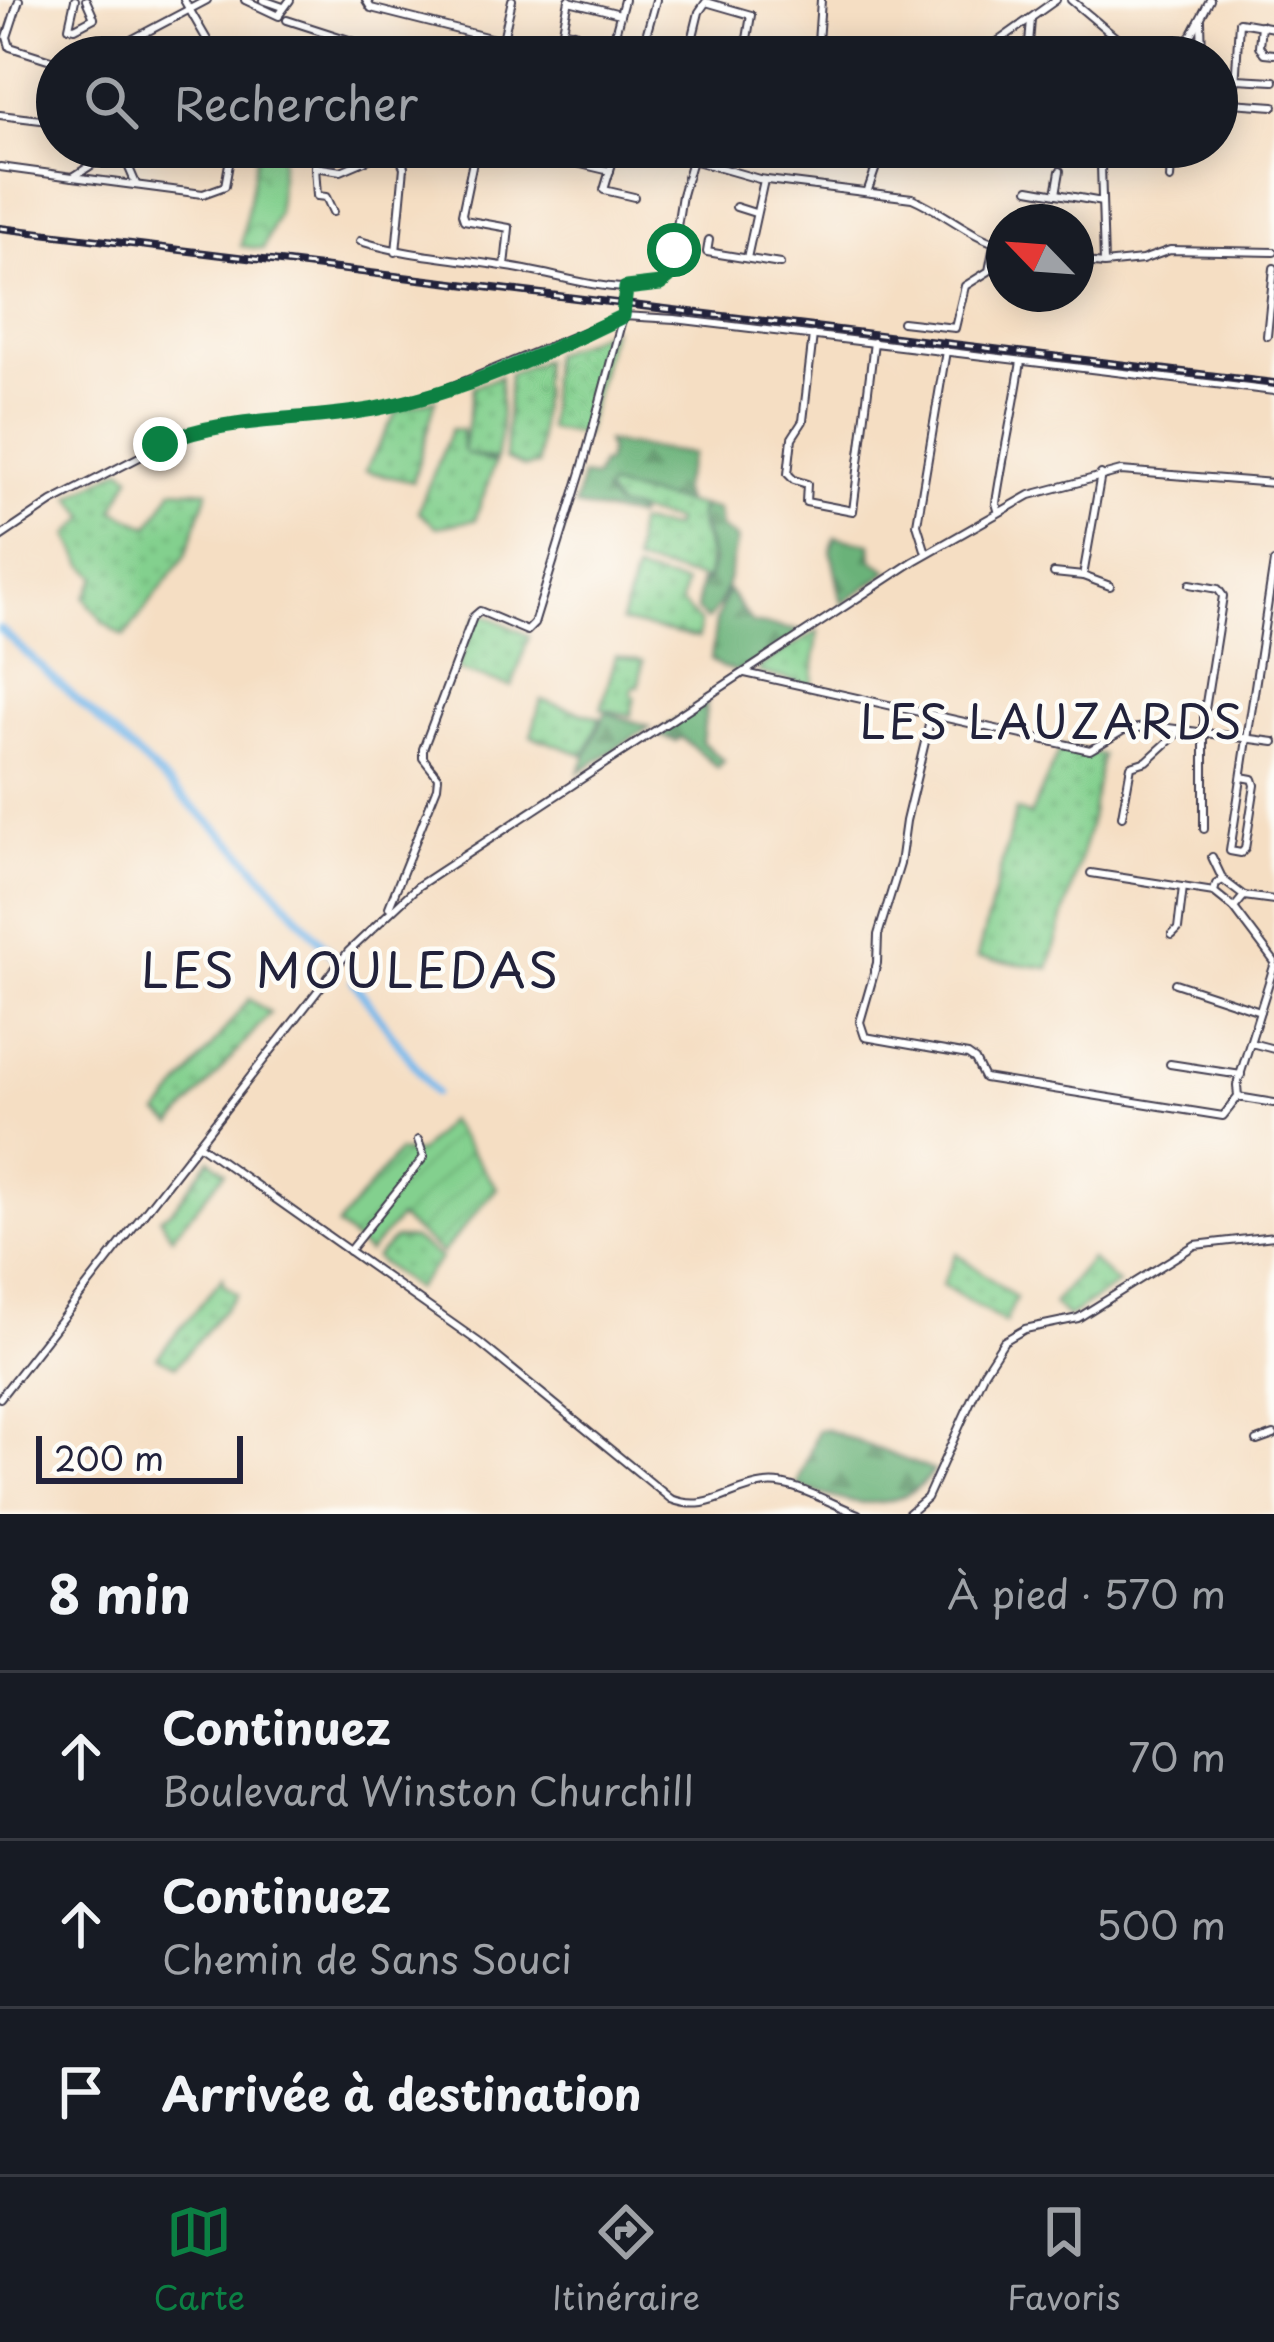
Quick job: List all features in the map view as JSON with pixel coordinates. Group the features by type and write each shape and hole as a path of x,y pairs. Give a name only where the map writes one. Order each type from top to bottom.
{"street":[{"path":"19,0 7,37 10,47 36,55"},
{"path":"75,0 69,27 75,28 94,18 86,0"},
{"path":"184,0 204,36"},
{"path":"140,36 207,0"},
{"path":"245,0 287,9"},
{"path":"263,0 287,9 299,24 336,36"},
{"path":"366,0 371,8 482,36"},
{"path":"503,36 512,0"},
{"path":"574,33 562,30 569,0 620,14"},
{"path":"614,36 624,0"},
{"path":"646,36 656,0"},
{"path":"818,36 819,0"},
{"path":"1006,36 1056,0"},
{"path":"1072,0 1114,36"},
{"path":"693,36 706,2 752,14 748,36"},
{"path":"1192,36 1209,3"},
{"path":"1030,36 1031,18"},
{"path":"1202,20 1202,36"},
{"path":"1238,41 1239,22 1274,28"},
{"path":"1261,26 1259,46 1274,54"},
{"path":"1238,79 1274,81"},
{"path":"1238,104 1274,106"},
{"path":"0,115 36,119"},
{"path":"0,167 203,194 225,186 228,168"},
{"path":"74,177 87,168"},
{"path":"129,168 136,184"},
{"path":"315,168 317,196 326,197 333,212"},
{"path":"395,251 404,168"},
{"path":"472,168 464,220 508,228 505,266"},
{"path":"597,168 610,171"},
{"path":"611,168 604,190 634,197"},
{"path":"361,242 626,288 660,284 669,277 690,168"},
{"path":"721,168 764,180 912,198 986,239"},
{"path":"868,190 876,168"},
{"path":"1100,168 1104,264"},
{"path":"1170,179 1171,168"},
{"path":"1056,194 1060,171"},
{"path":"747,259 764,180"},
{"path":"1029,189 1102,202"},
{"path":"736,207 756,214"},
{"path":"709,240 707,252 780,264"},
{"path":"1094,263 1142,260 1170,250 1274,254 1274,242"},
{"path":"1267,336 1274,268"},
{"path":"902,322 955,328 965,286 986,273"},
{"path":"384,915 439,781 423,758 423,749 473,617 480,611 527,631 534,624 623,316 626,288"},
{"path":"0,537 52,502 184,434 222,425 378,409 417,399 623,316 1274,391"},
{"path":"813,335 803,421 792,438 788,474 807,484 806,502 854,511 874,342"},
{"path":"927,554 917,524 946,351"},
{"path":"998,510 1021,361"},
{"path":"0,1398 348,952 418,886 998,510 1056,485 1121,471 1274,483"},
{"path":"1082,576 1101,474"},
{"path":"1242,777 1255,784 1241,853 1230,851 1274,562"},
{"path":"1054,573 1110,586"},
{"path":"1190,584 1222,591 1204,732 1204,829"},
{"path":"745,673 1090,750 1124,730 1153,725 1274,742"},
{"path":"931,717 900,864 878,935 877,964 860,1031 871,1041 968,1054 984,1078 1216,1117 1228,1113 1238,1097 1274,963 1234,908 1214,892 1091,873"},
{"path":"1122,816 1131,766 1147,761 1182,729"},
{"path":"1212,857 1223,880 1244,896 1274,900"},
{"path":"402,876 418,886"},
{"path":"1214,892 1223,880"},
{"path":"1172,935 1178,929 1183,887"},
{"path":"1234,908 1244,896"},
{"path":"1174,983 1260,1011"},
{"path":"1250,1043 1274,1049"},
{"path":"1170,1064 1241,1075"},
{"path":"1238,1097 1274,1102"},
{"path":"349,1251 424,1157 418,1140"},
{"path":"199,1145 480,1343 671,1499 703,1506 753,1486 774,1483 858,1514"},
{"path":"908,1514 926,1498 1004,1341 1025,1329 1078,1318 1195,1245 1274,1236"},
{"path":"1257,1441 1274,1435"}],"green space":[{"path":"254,168 281,168 278,213 263,249 241,246"},
{"path":"612,328 585,435 548,429 551,355"},
{"path":"543,360 538,465 525,467 505,459 509,374"},
{"path":"500,376 496,460 465,453 495,463 475,520 437,527 418,512 451,429 462,430 463,452 473,387"},
{"path":"436,399 413,482 365,471 397,411"},
{"path":"606,442 692,454 681,487 685,503 608,487 604,493 616,507 638,512 637,517 575,506 582,476 595,478 606,463"},
{"path":"122,468 131,476 114,510 149,527 173,489 208,491 186,555 125,636 102,620 85,597 97,577 83,564 69,535 87,517 71,497"},
{"path":"608,487 700,506 709,558 706,580 634,563 637,523 673,528 675,521 617,507 605,492"},
{"path":"702,506 718,510 720,528 737,539 724,594 707,620 697,611 700,582 707,582 713,561 699,517"},
{"path":"835,537 871,543 872,559 889,571 842,604 831,550"},
{"path":"635,572 685,584 681,603 700,623 698,638 621,622"},
{"path":"728,590 752,623 802,631 739,672 721,667 711,659 716,621"},
{"path":"484,614 529,636 512,687 457,670 477,617"},
{"path":"818,631 812,686 759,672 759,667"},
{"path":"616,656 643,661 639,687 634,686 631,695 635,697 631,715 601,709"},
{"path":"541,700 600,718 585,755 531,736"},
{"path":"707,701 702,742 724,761 718,768 681,737 676,741 655,734"},
{"path":"606,712 650,727 579,772"},
{"path":"1061,747 1102,755 1089,827 1049,968 977,958 1016,810 1030,816"},
{"path":"249,999 270,1013 173,1125 159,1114"},
{"path":"448,1120 497,1188 442,1253 399,1218 368,1253 337,1226 398,1152 419,1153"},
{"path":"210,1159 225,1172 172,1237 160,1218 173,1209"},
{"path":"394,1239 413,1239 441,1258 415,1289 375,1258"},
{"path":"956,1253 1016,1298 1005,1323 942,1285"},
{"path":"1091,1259 1118,1284 1068,1317 1053,1304"},
{"path":"223,1277 224,1285 237,1294 176,1366 157,1357"},
{"path":"818,1430 934,1471 906,1495 874,1503 837,1499 797,1485"}],"waterway":[{"path":"0,629 239,849 335,958"},
{"path":"353,981 435,1093"}],"railway":[{"path":"0,228 1274,383"}],"district":[{"name":"LES LAUZARDS","path":"1052,720"},
{"name":"LES MOULEDAS","path":"351,968"}],"route":[{"path":"160,444 203,428 378,409 441,391 623,316 626,288 660,284 669,277 674,250"}]}
